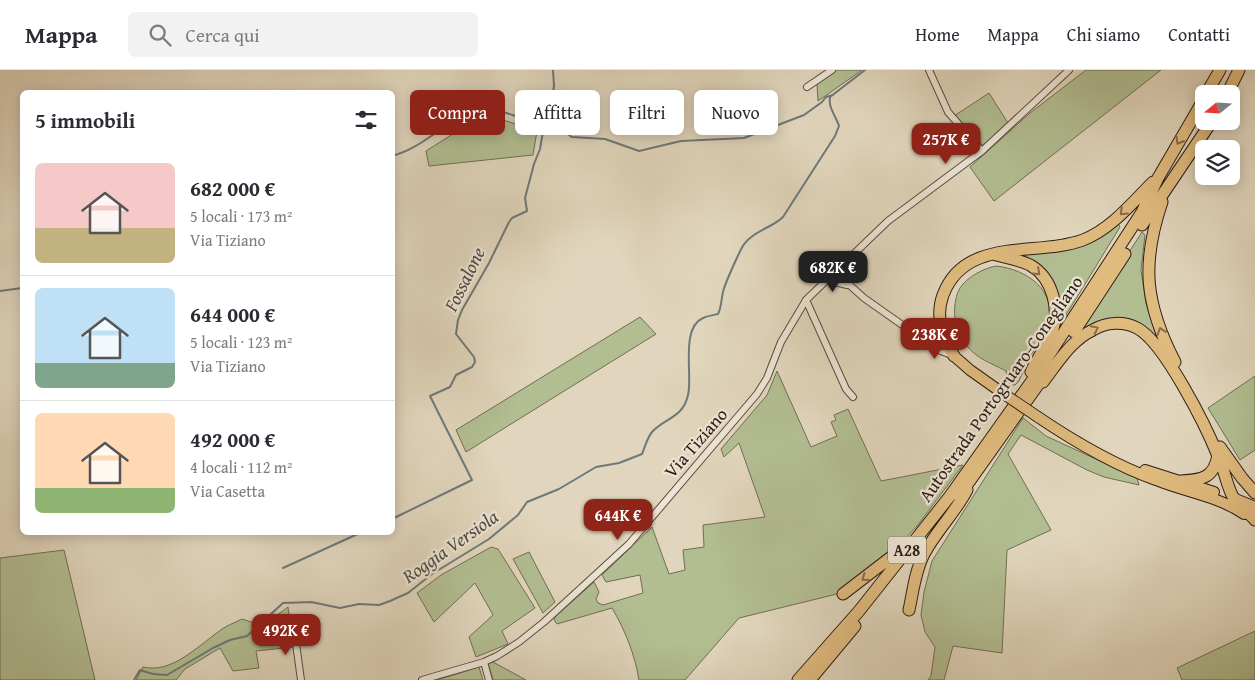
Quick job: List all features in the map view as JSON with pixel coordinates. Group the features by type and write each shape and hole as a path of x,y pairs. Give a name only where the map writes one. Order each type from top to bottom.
{"highway":[{"path":"1211,85 1220,70"},
{"path":"1231,85 1238,70"},
{"name":"Autostrada Portogruaro-Conegliano","path":"810,680 836,651 974,475 1142,212 1158,178 1195,114"},
{"name":"Autostrada Portogruaro-Conegliano","path":"798,680 859,611 1012,415 1099,296 1166,189 1206,130"},
{"path":"954,356 941,330 939,313 946,287 955,274 965,265 992,254 1065,246 1095,235 1110,224 1158,178"},
{"path":"1166,189 1154,228 1148,260 1152,302 1167,346 1217,442 1227,459 1255,493"},
{"path":"992,254 1017,260 1036,269 1050,288 1055,305 1054,325 1051,336 1012,415"},
{"path":"1012,415 1079,339 1102,326 1120,323 1138,329 1150,338 1160,350 1192,404 1218,455 1232,498 1255,522"},
{"path":"925,341 938,335 941,330"},
{"path":"1181,481 1198,480 1206,477 1217,464 1218,455"},
{"path":"910,610 916,575 923,554 958,506 974,475"},
{"path":"843,594 893,557 950,496"}],"main road":[{"path":"954,356 970,370 1065,435 1138,474 1226,503 1255,522"},
{"path":"1120,463 1181,481 1255,507"}],"street":[{"path":"806,87 832,70"},
{"path":"929,70 948,112 982,151"},
{"name":"Via Tiziano","path":"422,680 484,662 506,651 538,627 629,544 757,394 767,378 785,334 806,300 888,220 982,151 1069,70"},
{"path":"835,272 847,285 925,341 941,351 954,356"},
{"path":"827,280 847,285"},
{"path":"806,300 846,389 853,397"},
{"path":"294,629 301,680"},
{"path":"484,662 489,680"}],"green space":[{"path":"836,70 862,70 818,101 817,84"},
{"path":"1086,70 1161,70 994,201 970,167 1030,113"},
{"path":"989,93 1008,123 984,147 954,116"},
{"path":"505,121 515,124 515,135 536,135 533,155 429,166 426,151 451,135 505,135"},
{"path":"1118,223 1120,227 1060,325 1057,321 1056,299 1014,252 1043,251"},
{"path":"1142,232 1145,235 1141,270 1146,303 1157,338 1155,339 1133,323 1076,334"},
{"path":"996,266 1018,272 1037,284 1044,292 1050,313 1046,330 1029,358 1019,381 1015,385 1010,385 1006,371 982,359 967,346 959,335 955,322 957,293 960,288 976,274"},
{"path":"640,317 656,334 466,452 456,430"},
{"path":"777,371 811,447 837,436 831,422 836,420 834,415 848,409 881,481 963,465 917,526 893,552 837,594 739,618 685,680 639,680 629,643 612,608 557,624 554,620 555,617 594,582 599,592 596,599 598,603 603,605 643,593 640,575 606,582 602,575 652,527 669,574 685,570 683,550 704,547 703,525 765,517 739,443 724,457 721,449 767,395"},
{"path":"1255,376 1255,450 1240,460 1208,408"},
{"path":"1023,418 1046,436 1137,478 1139,485 1104,477 1087,470 1021,435 1008,454 1051,530 1007,550 1002,653 953,646 944,680 928,680 931,676 935,647 925,632 921,615 924,592 932,561"},
{"path":"491,547 498,549 535,608 502,631 508,644 476,657 469,637 493,615 475,583 434,622 417,593 441,575"},
{"path":"64,550 95,680 0,680 0,558"},
{"path":"529,552 555,602 543,613 513,559"},
{"path":"288,607 293,647 256,651 259,668 233,671 220,648 185,669 176,680 136,680 143,667 164,667 173,663 192,652 221,630 242,619 257,624 256,631"},
{"path":"1255,631 1255,680 1182,680 1177,668"},
{"path":"493,662 526,680 493,680 488,663"},
{"path":"479,667 483,680 437,680"}],"waterway":[{"name":"Fossalone","path":"395,518 472,480 430,396 450,387 456,375 472,367 475,362 474,357 456,334 458,320 509,222 512,218 527,211 525,198 540,149 545,120 551,105 554,86 553,70"},
{"name":"Roggia Versiola","path":"134,680 140,670 153,674 167,675 213,648 230,640 247,636 283,603 311,602 340,608 359,604 379,605 408,593 432,574 489,539 518,515 527,502 559,489 596,467 619,463 642,454 652,432 678,413 686,403 689,387 689,342 696,323 705,317 718,314 724,288 743,246 754,235 783,217 835,136 839,126 831,108 830,97 865,70"},
{"path":"569,135 572,137 605,139 639,151 681,141 744,138 804,115 826,97 833,95"},
{"path":"395,155 414,147 456,120 478,111 495,110 515,116"},
{"path":"0,291 20,288"},
{"name":"Fossalone","path":"283,568 355,535"}]}
